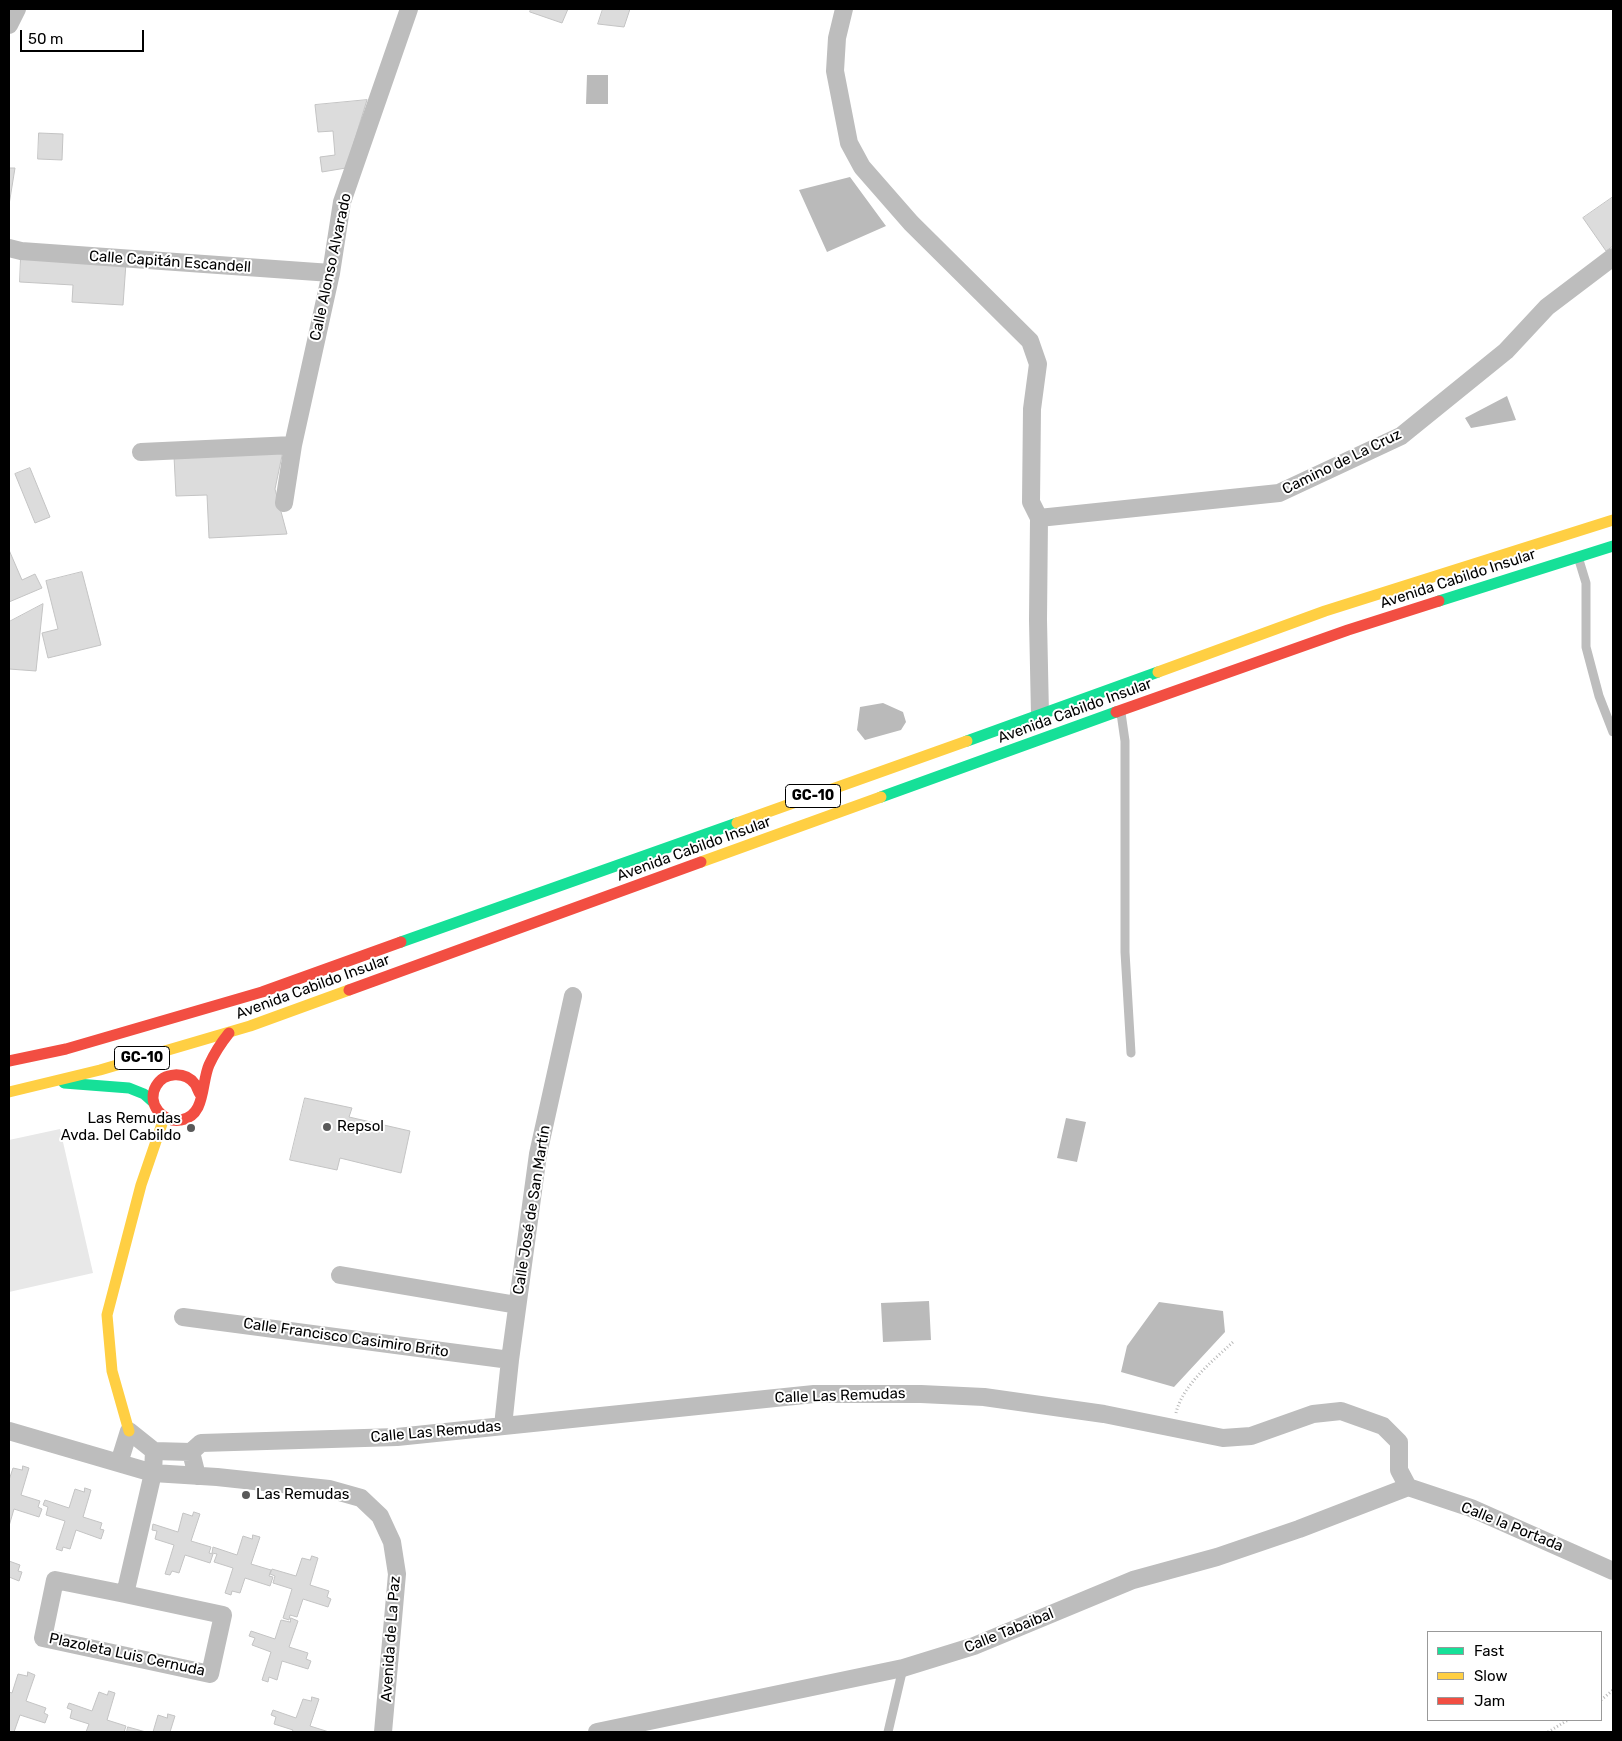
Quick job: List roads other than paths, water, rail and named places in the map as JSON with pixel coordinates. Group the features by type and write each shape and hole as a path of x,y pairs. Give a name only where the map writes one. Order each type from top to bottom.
{"main road":[{"name":"Avenida Cabildo Insular","path":"9,1061 66,1048 262,992 1040,715 1325,611 1613,520"},
{"name":"Avenida Cabildo Insular","path":"9,1092 55,1082 229,1033 1121,710 1348,630 1613,546"},
{"path":"200,1094 198,1086 193,1080 177,1074 169,1075 156,1085 153,1093 153,1102 157,1111 164,1118 174,1121 192,1116 199,1106 205,1072 214,1053 229,1033"},
{"path":"55,1082 129,1088 144,1094 153,1102"},
{"path":"129,1431 112,1371 107,1316 141,1185 164,1118"}],"street":[{"path":"9,25 17,9"},
{"name":"Calle Alonso Alvarado","path":"284,503 293,445 331,273 342,202 408,9"},
{"path":"844,9 837,38 835,71 849,143 853,151 862,166 911,223 1030,341 1038,364 1032,409 1031,502 1039,518 1038,620 1040,715"},
{"name":"Calle Capitán Escandell","path":"15,250 331,273"},
{"name":"Camino de La Cruz","path":"1039,518 1279,493 1401,436 1506,351 1547,307 1613,257"},
{"path":"141,452 293,445"},
{"name":"Calle José de San Martín","path":"503,1426 517,1304 538,1154 573,996"},
{"path":"340,1275 517,1304"},
{"name":"Calle Francisco Casimiro Brito","path":"183,1317 510,1360"},
{"name":"Calle Las Remudas","path":"154,1451 191,1452 201,1443 397,1438 814,1394 920,1394 984,1397 1104,1414 1223,1438 1251,1436 1313,1414 1341,1411 1383,1426 1399,1442 1399,1470 1408,1488"},
{"name":"Avenida de La Paz","path":"9,1431 153,1473 329,1489 361,1498 380,1516 392,1542 397,1574 384,1732"},
{"path":"119,1463 129,1431 154,1451 153,1473 125,1594"},
{"path":"191,1452 197,1476"},
{"name":"Calle la Portada","path":"1408,1488 1471,1508 1613,1570"},
{"name":"Calle Tabaibal","path":"596,1732 903,1668 974,1646 1133,1580 1218,1557 1408,1488"},
{"name":"Plazoleta Luis Cernuda","path":"55,1580 125,1594 223,1615 210,1674 43,1638 55,1580"}],"lane":[{"path":"1578,557 1586,583 1586,647 1599,696 1613,732"},
{"path":"1121,710 1125,741 1125,952 1131,1053"},
{"path":"888,1732 903,1668"}],"place":[{"name":"Repsol","path":"327,1127"},
{"name":"Las Remudas Avda. Del Cabildo","path":"191,1128"},
{"name":"Las Remudas","path":"246,1495"}]}
